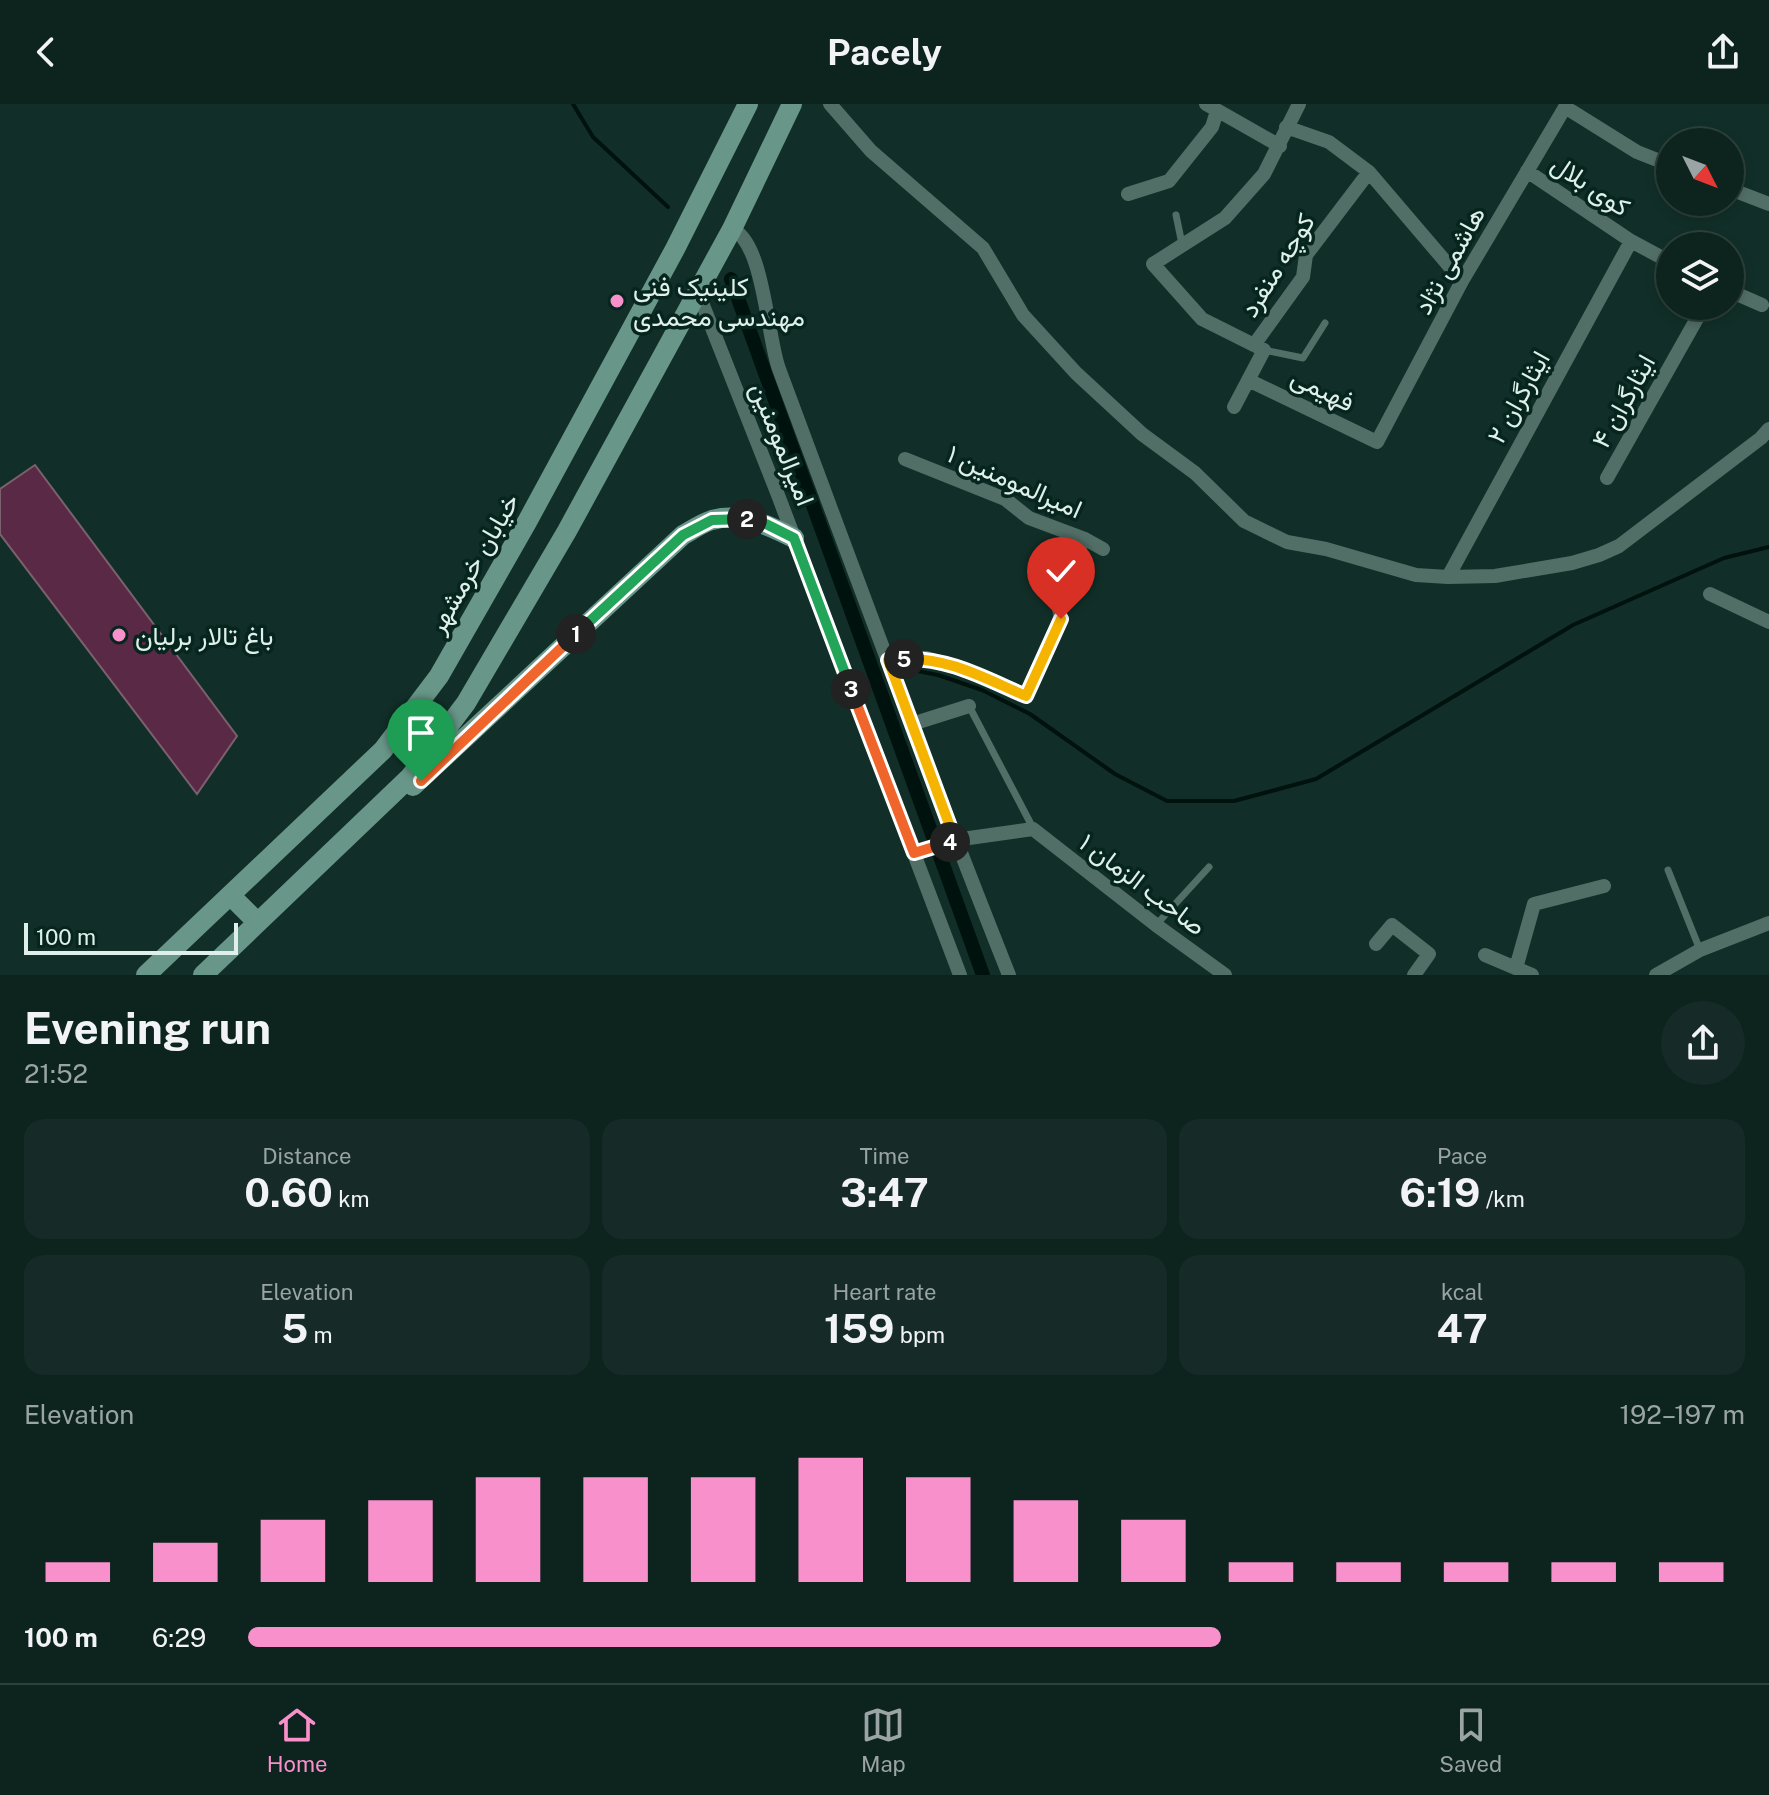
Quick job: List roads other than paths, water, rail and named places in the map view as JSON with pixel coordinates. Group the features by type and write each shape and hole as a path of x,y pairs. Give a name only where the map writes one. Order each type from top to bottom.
{"main road":[{"path":"730,104 736,129"},
{"name":"خیابان خرمشهر","path":"146,975 383,750 439,676 527,522 700,204 748,104"},
{"path":"203,975 410,777 466,703 567,531 732,229 792,104"},
{"path":"355,829 421,781 683,535 712,520 741,518 766,524 794,538"},
{"path":"230,895 257,922"}],"street":[{"path":"830,104 871,151 983,248 1023,315 1076,373 1142,434 1195,473 1244,521 1287,542 1326,549 1416,575 1448,577 1495,576 1599,555 1619,546 1699,487 1769,429"},
{"path":"1259,347 1202,319 1153,264 1225,218 1264,174 1299,104"},
{"name":"کوی بلال","path":"1566,106 1637,152 1656,159"},
{"name":"هاشمی نژاد","path":"1377,442 1462,281 1566,106"},
{"path":"1128,194 1169,181 1212,127 1212,107 1280,146"},
{"path":"1286,127 1329,142 1369,172 1462,281"},
{"name":"کوی بلال","path":"1527,171 1656,254"},
{"name":"کوچه منفرد","path":"1234,407 1248,380 1259,347 1303,277 1306,255 1369,172"},
{"path":"1744,194 1768,202"},
{"path":"732,229 740,232 754,258 775,358 955,840 1009,975"},
{"name":"ایثارگران ۲","path":"1448,577 1631,241"},
{"name":"امیرالمومنین","path":"697,290 960,975"},
{"path":"1744,297 1762,305"},
{"name":"ایثارگران ۴","path":"1607,478 1696,320"},
{"name":"فهیمی","path":"1248,380 1377,442"},
{"name":"امیرالمومنین ۱","path":"905,459 1005,499 1029,518 1103,549"},
{"path":"888,660 926,658 966,670 1026,696 1061,619 1054,584 1085,539"},
{"path":"1710,594 1769,622"},
{"path":"912,724 969,706"},
{"path":"914,853 955,840 1033,829"},
{"name":"صاحب الزمان ۱","path":"1033,829 1225,975"},
{"path":"1516,968 1534,904 1604,886"},
{"path":"1656,975 1700,950 1769,923"},
{"path":"1376,944 1392,925 1429,954 1414,975"},
{"path":"1485,955 1532,975"}],"lane":[{"path":"1176,215 1182,245"},
{"path":"1259,347 1303,358 1325,323"},
{"path":"969,706 1033,829"},
{"path":"1156,925 1209,867"},
{"path":"1668,870 1700,950"}],"waterway":[{"path":"573,104 593,137 668,207"},
{"path":"731,279 983,975"},
{"path":"913,670 982,690 1030,714 1115,774 1167,801 1234,801 1316,779 1573,625 1724,558 1769,547"}],"place":[{"name":"کلینیک فنی مهندسی محمدی","path":"617,301"},
{"name":"باغ تالار برلیان","path":"119,635"}]}
